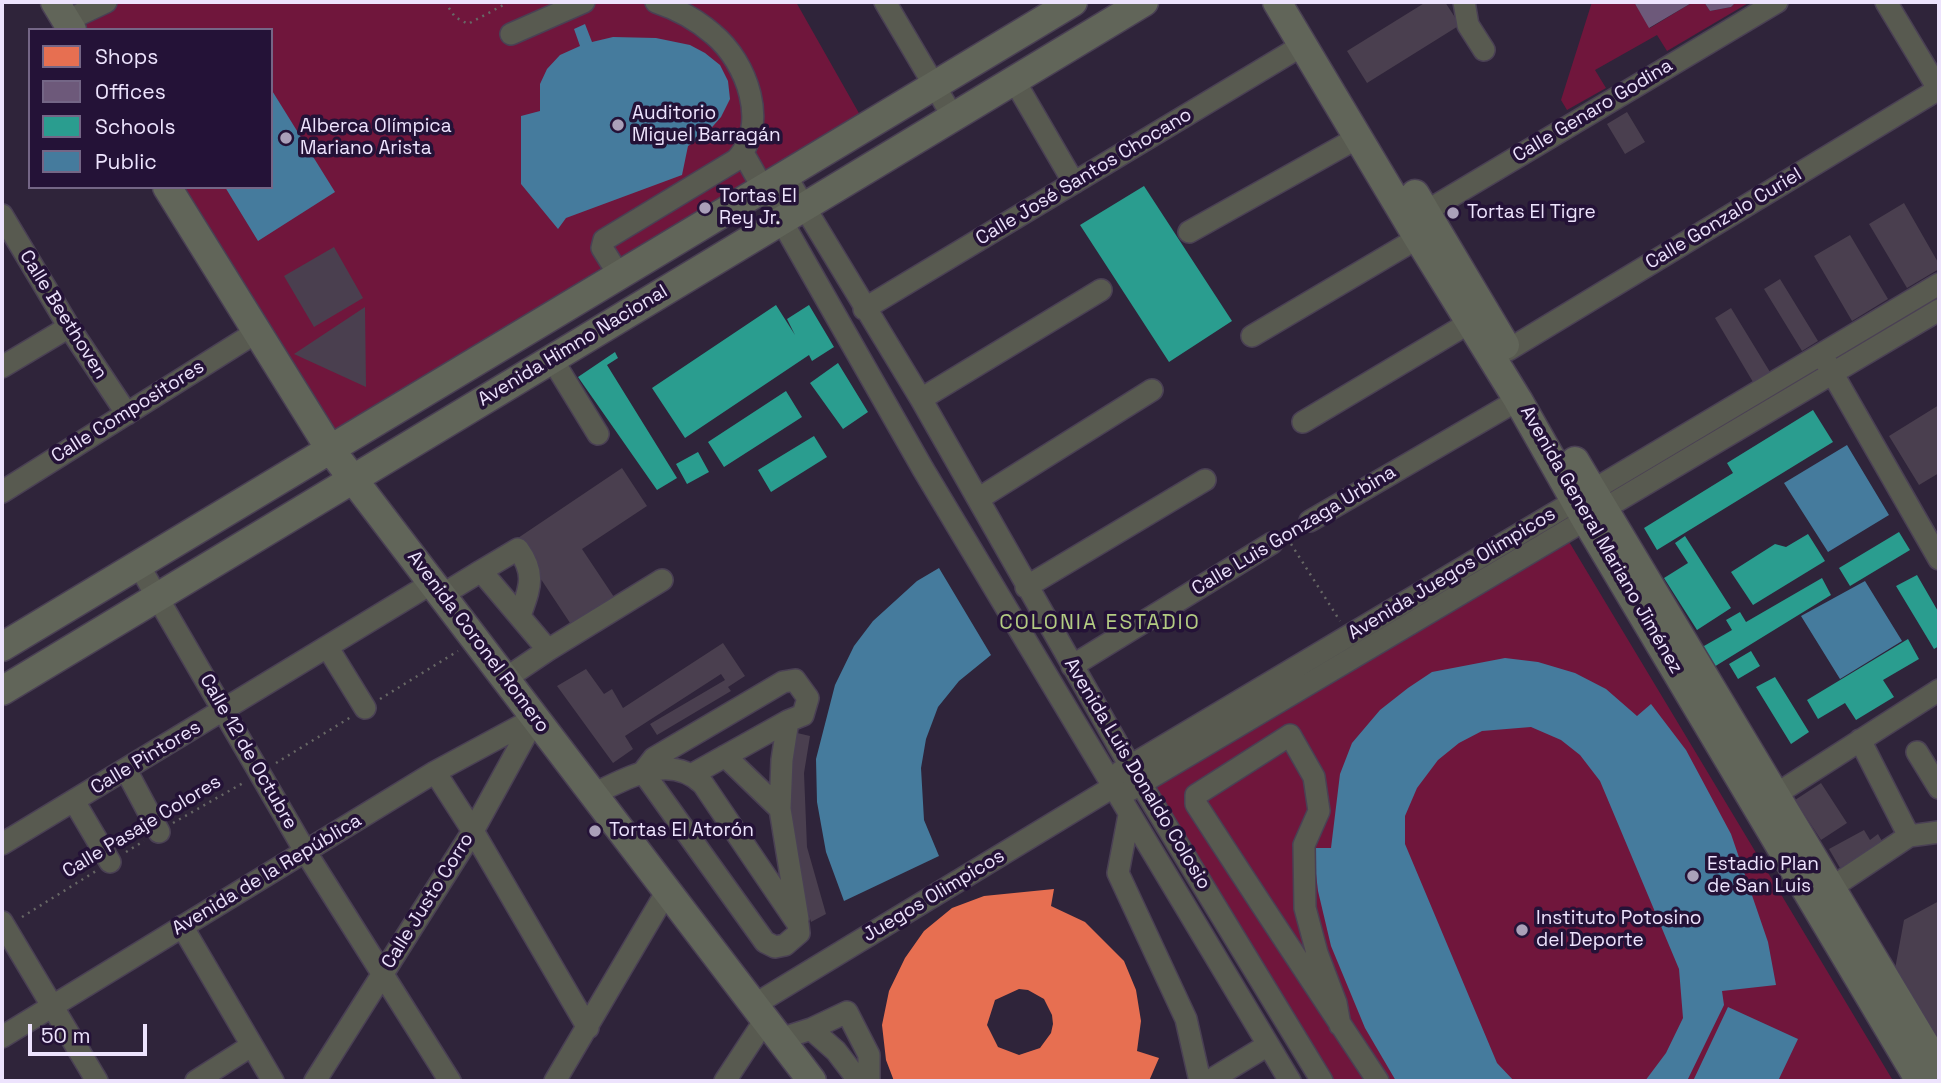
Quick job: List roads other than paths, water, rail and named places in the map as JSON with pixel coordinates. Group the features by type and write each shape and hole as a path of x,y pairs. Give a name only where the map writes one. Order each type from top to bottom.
{"main road":[{"name":"Avenida Himno Nacional","path":"2,647 1073,2"},
{"name":"Avenida Himno Nacional","path":"2,691 1144,2"},
{"name":"Avenida General Mariano Jiménez","path":"1277,2 1359,136 1417,223 1508,349 1590,505 1927,1072"},
{"name":"Avenida General Mariano Jiménez","path":"1299,2 1469,323 1590,505"},
{"name":"Avenida Coronel Romero","path":"168,189 255,333 330,449 812,1081"},
{"path":"529,329 552,359"},
{"name":"Avenida General Mariano Jiménez","path":"1767,800 1831,888 1927,1072"}],"street":[{"path":"64,17 106,2"},
{"path":"511,34 584,2"},
{"path":"619,275 602,248 604,240 743,153 753,125 751,100 734,58 715,35 688,16 656,2"},
{"path":"885,2 953,117"},
{"path":"1464,2 1468,25 1484,50"},
{"name":"Calle Genaro Godina","path":"1252,336 1417,223 1777,2"},
{"path":"1886,2 1939,90"},
{"name":"Calle José Santos Chocano","path":"864,309 1303,45"},
{"path":"1014,80 1069,186"},
{"name":"Calle Gonzalo Curiel","path":"1508,349 1939,90"},
{"path":"1189,232 1359,136"},
{"name":"Avenida Luis Donaldo Colosio","path":"743,153 775,181 923,469 1290,1081"},
{"name":"Avenida Luis Donaldo Colosio","path":"792,214 864,309 920,400 1136,775 1322,1081"},
{"name":"Calle Beethoven","path":"5,228 127,414"},
{"name":"Avenida Juegos Olímpicos","path":"1136,775 1590,505 1821,354 1939,284"},
{"path":"920,400 1101,290"},
{"name":"Avenida Juegos Olímpicos","path":"1117,794 1136,775 1349,635 1832,373 1939,310"},
{"path":"1303,422 1469,323"},
{"path":"2,367 69,327"},
{"name":"Calle Compositores","path":"2,492 255,333"},
{"path":"1821,354 1939,559"},
{"path":"552,359 597,434"},
{"path":"978,499 1152,390"},
{"name":"Calle Luis Gonzaga Urbina","path":"1310,521 1518,400"},
{"path":"923,469 951,451"},
{"path":"1026,587 1205,480"},
{"name":"Calle Luis Gonzaga Urbina","path":"1072,666 1279,539"},
{"name":"Calle Pintores","path":"2,844 328,648 437,589 481,571 518,549 527,561 531,582 520,616"},
{"name":"Calle 12 de Octubre","path":"138,564 305,852 450,1081"},
{"path":"481,571 548,650"},
{"path":"505,679 662,580"},
{"path":"328,648 365,708"},
{"path":"643,772 654,758 783,682 795,680 808,698 803,715 693,774"},
{"path":"1767,800 1939,690"},
{"name":"Avenida de la República","path":"2,1037 435,772 535,718"},
{"name":"Calle Justo Corro","path":"315,1081 473,831 535,718"},
{"path":"643,772 765,942 775,947 785,946 799,933 780,809 782,760 788,721"},
{"path":"1340,1025 1305,908 1304,845 1319,811 1314,777 1290,735 1196,795 1196,804 1340,1025 1378,1081"},
{"path":"1860,740 1909,836"},
{"path":"1917,752 1939,788"},
{"path":"725,756 780,809"},
{"path":"593,794 643,772 674,768 693,774 703,784 798,924"},
{"path":"125,770 159,832"},
{"path":"435,772 473,831 588,1028"},
{"path":"1117,794 1118,873 1186,1019 1200,1081"},
{"name":"Juegos Olimpicos","path":"766,1022 1117,794"},
{"path":"74,802 110,862"},
{"path":"1831,888 1909,836 1939,832"},
{"path":"555,1081 667,891"},
{"path":"3,924 97,1081"},
{"path":"182,926 273,1081"},
{"path":"1228,978 1251,964"},
{"path":"725,1081 766,1022 811,1028 847,1012 869,1055 869,1081"},
{"path":"811,1028 836,1051 859,1081"},
{"path":"1209,1081 1268,1045"},
{"path":"196,1081 251,1046"}],"place":[{"name":"Auditorio Miguel Barragán","path":"618,125"},
{"name":"Alberca Olímpica Mariano Arista","path":"286,138"},
{"name":"Tortas El Rey Jr.","path":"705,208"},
{"name":"Tortas El Tigre","path":"1453,213"},
{"name":"Tortas El Atorón","path":"595,831"},
{"name":"Estadio Plan de San Luis","path":"1693,876"},
{"name":"Instituto Potosino del Deporte","path":"1522,930"}],"district":[{"name":"COLONIA ESTADIO","path":"1100,623"}]}
